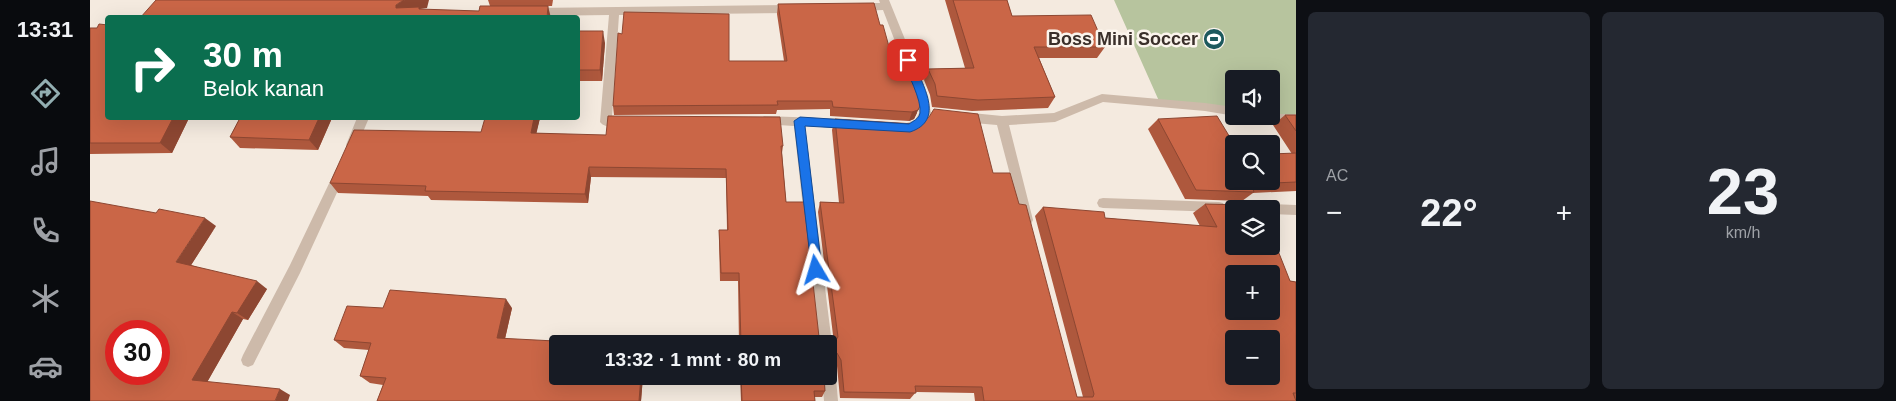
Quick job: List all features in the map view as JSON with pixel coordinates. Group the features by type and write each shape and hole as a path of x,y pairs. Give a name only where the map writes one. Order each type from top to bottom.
{"street":[{"path":"709,0 710,11"},
{"path":"847,7 885,3 930,114 920,123 910,128 896,127"},
{"path":"520,12 710,11 808,8"},
{"path":"614,12 606,122 635,122"},
{"path":"954,116 1002,121 1055,117 1102,98 1225,110"},
{"path":"1280,120 1296,119"},
{"path":"248,360 316,225 362,120"},
{"path":"751,121 800,121 859,125"},
{"path":"800,121 824,335"},
{"path":"1002,121 1032,237"},
{"path":"1103,203 1225,207"},
{"path":"1280,209 1296,210"},
{"path":"830,385 831,401"}],"green space":[{"name":"Boss Mini Soccer","path":"1114,0 1296,0 1296,121 1280,118 1280,70 1225,70 1225,111 1159,101"}],"building":[{"path":"156,0 405,0 396,5 396,8 419,7 419,9 479,11 480,6 548,6 547,15 143,15"},
{"path":"953,0 1007,0 1012,16 1091,15 1105,47 1034,47 1055,97 978,100 937,96 935,84 928,69 974,68"},
{"path":"874,3 880,25 883,25 896,72 912,72 921,104 918,110 912,112 833,107 832,101 777,101 778,105 613,106 618,33 622,34 624,12 729,14 729,61 787,61 778,4"},
{"path":"99,24 105,25 105,120 172,120 160,143 90,143 90,28 97,28"},
{"path":"580,31 603,31 600,70 580,70"},
{"path":"934,109 978,114 993,173 1010,173 1019,204 1026,205 1077,397 1093,397 1094,394 1043,207 1104,212 1105,218 1217,227 1205,204 1225,204 1225,255 1280,255 1290,281 1296,282 1296,393 1293,393 1296,401 984,401 982,387 915,386 916,393 844,392 841,360 837,353 838,337 820,202 844,203 835,119 915,124 929,117"},
{"path":"1285,115 1296,115 1296,131"},
{"path":"608,116 780,117 786,202 804,202 819,335 741,335 739,273 721,273 719,230 728,230 726,169 589,167 585,194 425,191 426,186 330,183 354,130 481,132 484,120 534,120 531,133 606,135"},
{"path":"1217,116 1229,135 1225,135 1225,190 1253,190 1254,192 1196,190 1158,119"},
{"path":"239,120 318,120 309,140 230,137"},
{"path":"1296,153 1296,182 1280,183 1280,154"},
{"path":"90,201 156,213 159,209 205,218 176,262 257,281 237,313 232,312 192,380 280,389 275,401 90,401"},
{"path":"390,290 506,299 497,338 549,341 549,385 640,385 639,401 377,401 386,378 360,376 371,343 334,340 347,306 383,308"},
{"path":"741,385 825,385 825,391 814,391 815,401 742,401"}],"place":[{"name":"Boss Mini Soccer","path":"1214,39"}],"route":[{"path":"816,270 800,121 910,128 920,123 925,113 922,96 908,60"}]}
